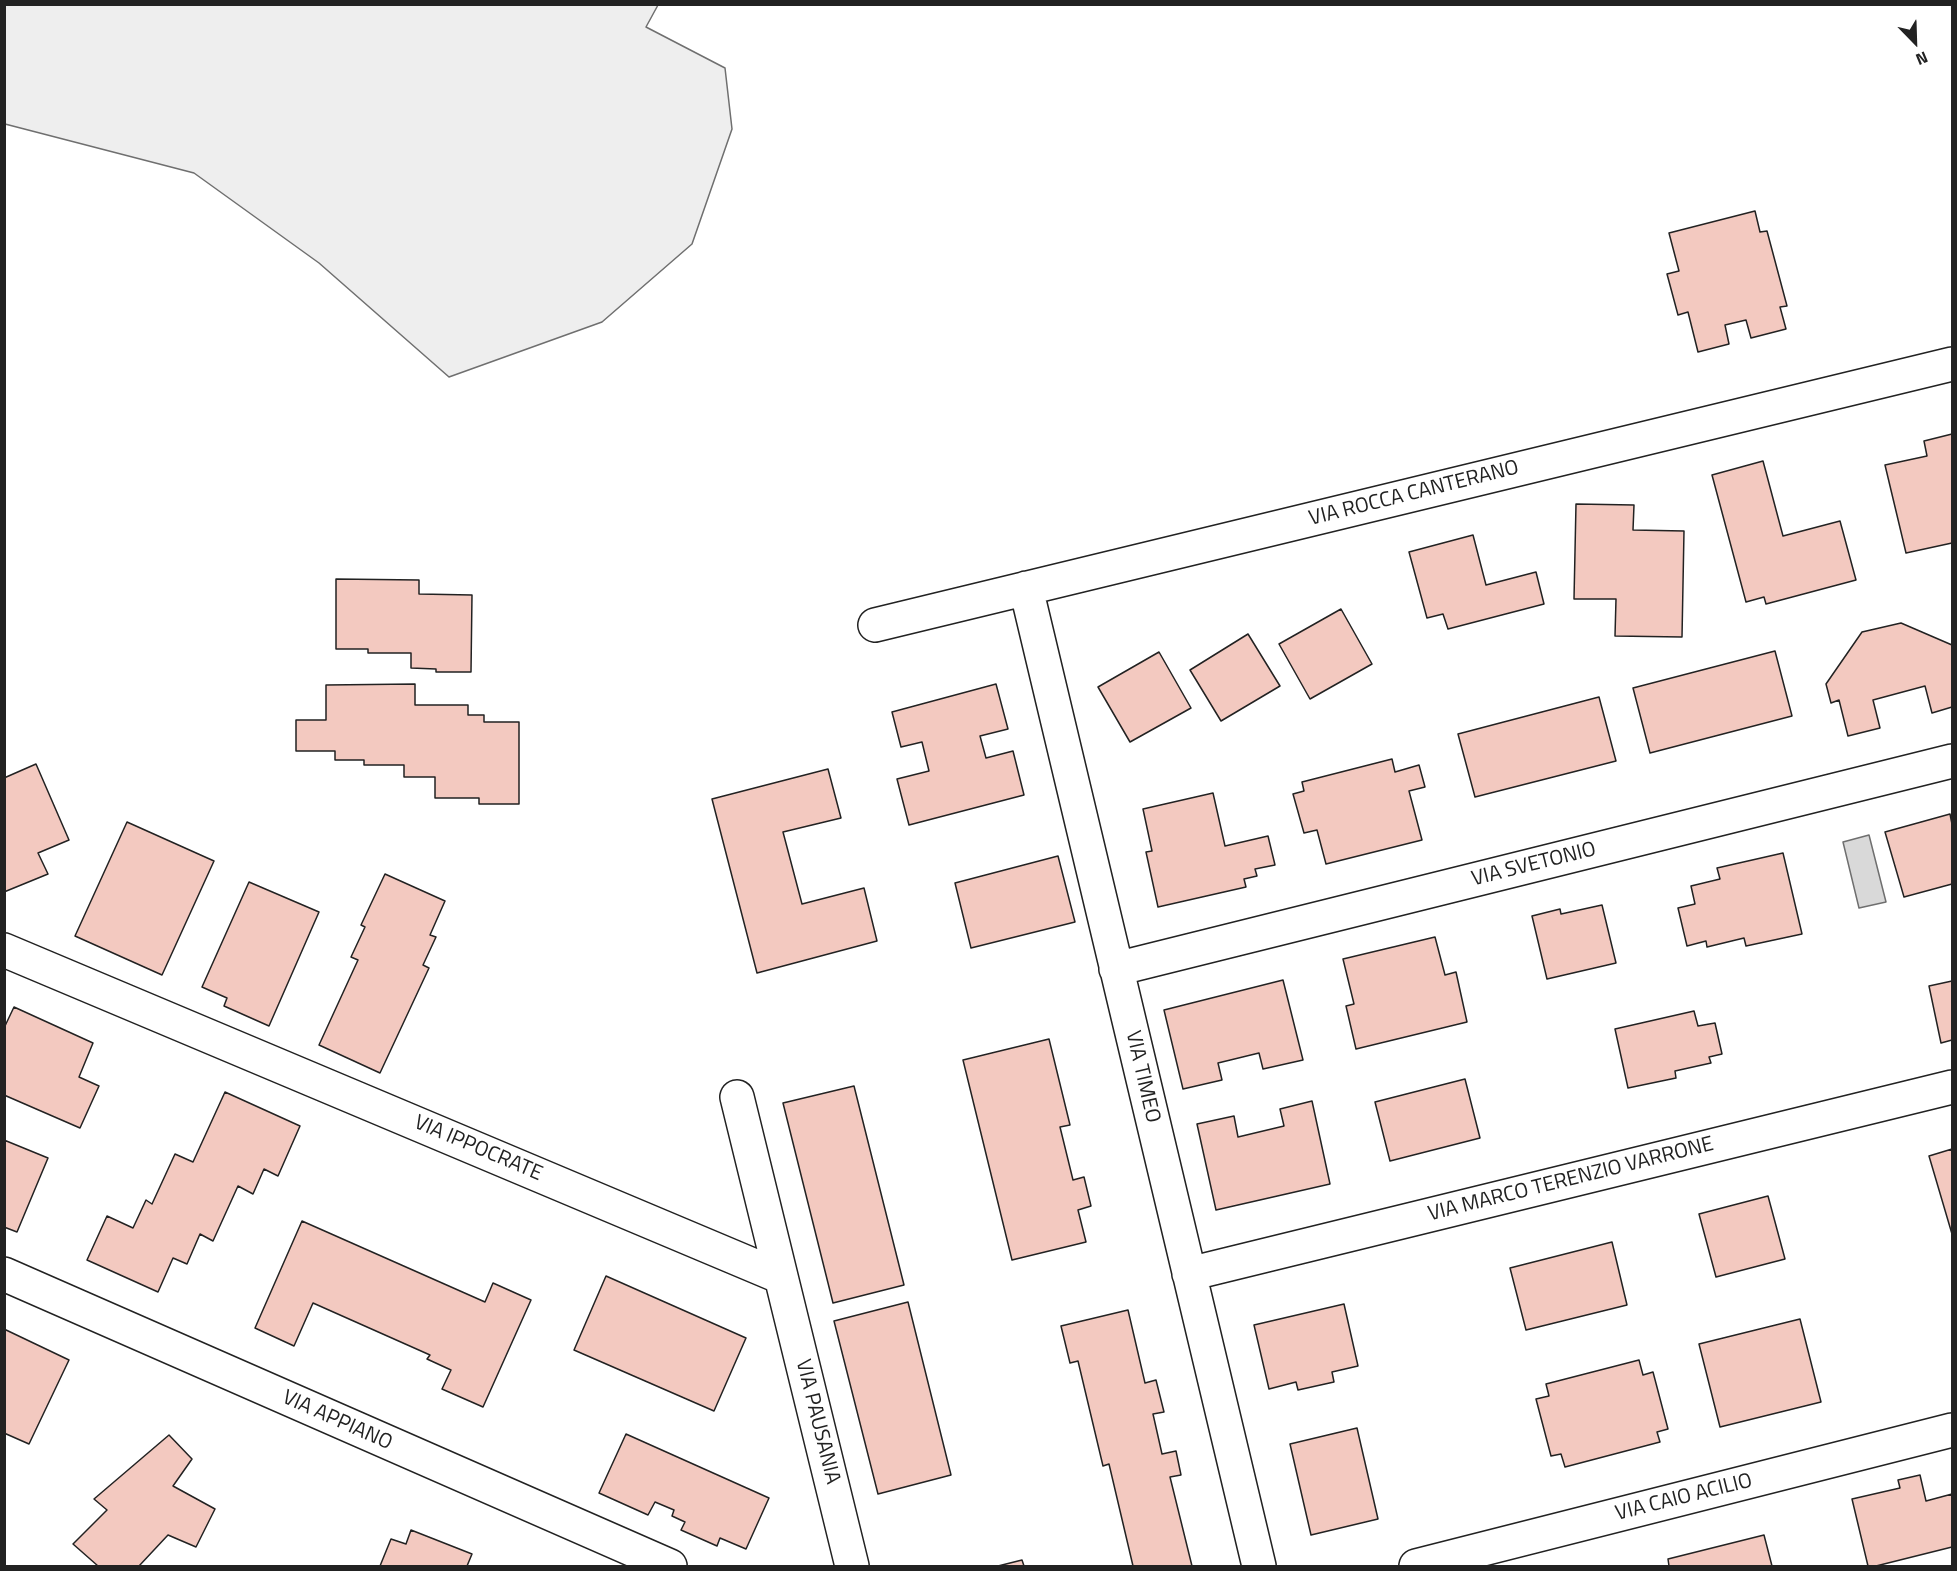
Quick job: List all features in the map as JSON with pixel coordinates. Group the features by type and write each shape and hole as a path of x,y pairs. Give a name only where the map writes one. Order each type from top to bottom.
{"street":[{"name":"VIA ROCCA CANTERANO","path":"875,625 1953,364"},
{"name":"VIA TIMEO","path":"1026,588 1259,1566"},
{"name":"VIA SVETONIO","path":"1116,969 1953,761"},
{"name":"VIA IPPOCRATE","path":"4,950 781,1277"},
{"name":"VIA MARCO TERENZIO VARRONE","path":"1189,1274 1953,1087"},
{"path":"737,1097 781,1277"},
{"name":"VIA APPIANO","path":"4,1274 670,1566"},
{"name":"VIA PAUSANIA","path":"781,1277 852,1566"},
{"name":"VIA CAIO ACILIO","path":"1416,1566 1953,1430"}],"shaded area":[{"path":"4,5 658,5 646,27 725,68 732,129 692,244 602,322 449,377 319,263 194,173 5,124"},
{"path":"1869,835 1886,902 1859,908 1843,842"}],"building":[{"path":"1755,211 1760,232 1767,231 1787,306 1780,307 1786,329 1751,338 1746,320 1725,325 1729,344 1698,352 1688,312 1678,315 1667,274 1679,271 1669,233"},
{"path":"1952,434 1952,543 1906,553 1885,465 1927,456 1924,441"},
{"path":"1763,461 1783,536 1840,521 1856,580 1766,604 1764,597 1746,602 1712,475"},
{"path":"1576,504 1634,505 1633,530 1684,531 1682,637 1615,636 1616,599 1574,599"},
{"path":"1473,535 1486,585 1536,572 1544,604 1448,629 1443,614 1427,618 1409,552"},
{"path":"336,579 419,580 419,594 472,595 471,672 436,672 436,669 411,668 411,653 368,653 368,649 336,649"},
{"path":"1341,609 1372,664 1310,699 1279,644"},
{"path":"1901,623 1952,645 1952,707 1932,713 1925,686 1873,700 1880,728 1848,736 1839,700 1831,703 1826,684 1862,632"},
{"path":"1248,634 1280,686 1221,721 1190,670"},
{"path":"1775,651 1792,716 1650,753 1633,688"},
{"path":"1159,652 1191,708 1130,742 1098,687"},
{"path":"415,684 415,705 468,705 468,715 484,715 484,722 519,722 519,804 479,804 479,798 435,798 435,777 404,777 404,765 364,765 364,760 335,760 335,751 296,751 296,720 326,720 326,685"},
{"path":"996,684 1008,729 980,736 986,758 1013,751 1024,795 909,825 897,779 929,771 922,742 901,747 892,712"},
{"path":"1599,697 1616,761 1475,797 1458,734"},
{"path":"1392,759 1395,772 1419,765 1425,787 1409,791 1422,840 1326,864 1317,830 1304,833 1293,794 1304,791 1302,782"},
{"path":"36,764 69,840 38,853 48,874 4,892 4,778"},
{"path":"828,769 841,818 783,832 802,904 864,888 877,941 757,973 712,799"},
{"path":"1213,793 1225,846 1268,836 1275,865 1255,869 1257,876 1244,879 1246,887 1158,907 1146,852 1152,851 1143,809"},
{"path":"1950,814 1952,884 1904,897 1885,832"},
{"path":"127,822 214,861 162,975 75,936"},
{"path":"1783,853 1802,934 1746,946 1744,938 1707,947 1706,941 1687,946 1678,908 1695,904 1691,886 1720,879 1717,868"},
{"path":"1058,856 1075,922 971,948 955,883"},
{"path":"385,874 445,901 430,935 436,937 423,965 429,968 380,1073 319,1045 358,960 351,957 365,927 361,925"},
{"path":"249,882 319,912 269,1026 224,1006 227,998 202,987"},
{"path":"1602,905 1616,963 1547,979 1532,916 1560,909 1561,914"},
{"path":"1435,937 1445,975 1456,972 1467,1022 1356,1049 1346,1006 1354,1004 1343,959"},
{"path":"1283,980 1303,1060 1263,1069 1259,1053 1218,1063 1222,1080 1183,1089 1164,1010"},
{"path":"1952,981 1952,1040 1941,1043 1929,986"},
{"path":"14,1007 93,1043 79,1077 99,1086 80,1128 4,1095 4,1028"},
{"path":"1694,1011 1698,1026 1715,1023 1722,1054 1709,1057 1711,1063 1675,1071 1676,1078 1628,1088 1615,1029"},
{"path":"1049,1039 1070,1125 1060,1127 1073,1180 1084,1177 1091,1206 1078,1210 1086,1242 1012,1260 963,1060"},
{"path":"1465,1079 1480,1138 1390,1161 1375,1102"},
{"path":"854,1086 904,1285 833,1303 783,1103"},
{"path":"225,1092 300,1126 278,1176 264,1169 253,1194 238,1186 213,1241 200,1234 187,1264 173,1258 158,1292 87,1260 107,1216 133,1228 146,1200 152,1204 175,1154 193,1162"},
{"path":"1312,1101 1330,1184 1216,1210 1197,1124 1234,1116 1238,1137 1284,1126 1280,1109"},
{"path":"4,1140 48,1158 17,1232 4,1227"},
{"path":"1952,1149 1952,1234 1929,1156"},
{"path":"1768,1196 1785,1259 1716,1277 1699,1214"},
{"path":"302,1221 485,1302 493,1283 531,1300 483,1407 442,1389 451,1370 427,1359 430,1355 313,1303 294,1346 255,1328"},
{"path":"1612,1242 1627,1305 1526,1330 1510,1268"},
{"path":"606,1276 746,1338 714,1411 574,1350"},
{"path":"908,1302 951,1475 878,1494 834,1321"},
{"path":"1344,1304 1358,1366 1332,1372 1334,1382 1298,1390 1296,1382 1269,1389 1254,1325"},
{"path":"1128,1310 1145,1383 1156,1380 1164,1412 1153,1414 1162,1454 1176,1451 1181,1475 1170,1477 1192,1566 1133,1566 1109,1464 1103,1466 1078,1361 1070,1363 1061,1326"},
{"path":"1800,1319 1821,1402 1720,1427 1699,1344"},
{"path":"4,1329 69,1360 29,1444 4,1433"},
{"path":"1639,1360 1643,1375 1653,1372 1668,1429 1657,1432 1660,1442 1565,1467 1561,1454 1551,1456 1536,1399 1549,1396 1546,1384"},
{"path":"1357,1428 1378,1519 1311,1535 1290,1444"},
{"path":"626,1434 769,1498 746,1549 720,1538 717,1546 681,1530 685,1522 672,1516 674,1510 655,1502 648,1515 599,1493"},
{"path":"169,1435 192,1459 173,1486 215,1509 196,1547 168,1535 139,1566 98,1566 73,1544 107,1510 94,1499"},
{"path":"1920,1475 1926,1501 1952,1494 1952,1547 1868,1566 1852,1499 1900,1488 1898,1480"},
{"path":"411,1530 472,1554 467,1566 380,1566 391,1539 406,1544"},
{"path":"1764,1535 1772,1566 1669,1566 1668,1559"},
{"path":"1022,1560 1024,1566 998,1566"}]}
